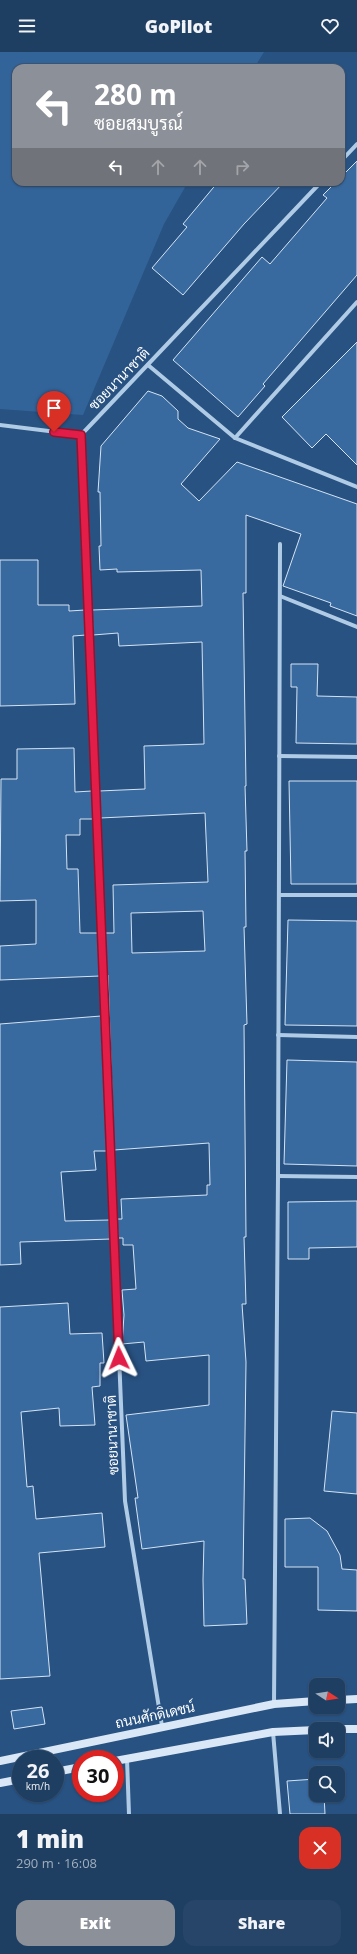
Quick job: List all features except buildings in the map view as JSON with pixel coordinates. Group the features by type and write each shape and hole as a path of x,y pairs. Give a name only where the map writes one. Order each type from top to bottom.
{"main road":[{"path":"345,1700 357,1699"},
{"name":"ถนนศักดิเดชน์","path":"0,1761 162,1726 274,1704 309,1702"},
{"path":"345,1729 357,1729"},
{"path":"124,1759 274,1732 309,1730"},
{"path":"0,1783 12,1781"}],"street":[{"path":"345,157 357,144"},
{"name":"ซอยนานาชาติ","path":"162,1726 125,1501 81,435 317,186"},
{"path":"235,438 357,302"},
{"path":"148,365 235,438 357,487"},
{"path":"0,425 81,435"},
{"path":"274,1704 278,1176 280,544"},
{"path":"280,596 357,627"},
{"path":"279,756 357,757"},
{"path":"279,895 357,895"},
{"path":"278,1035 357,1037"},
{"path":"278,1176 357,1177"},
{"path":"274,1732 280,1814"},
{"path":"127,1758 129,1814"}],"shaded area":[{"path":"0,52 264,52 256,64 12,64 12,186 186,186 164,224 83,415 0,409"}],"route":[{"path":"54,432 81,435 119,1358"}]}
